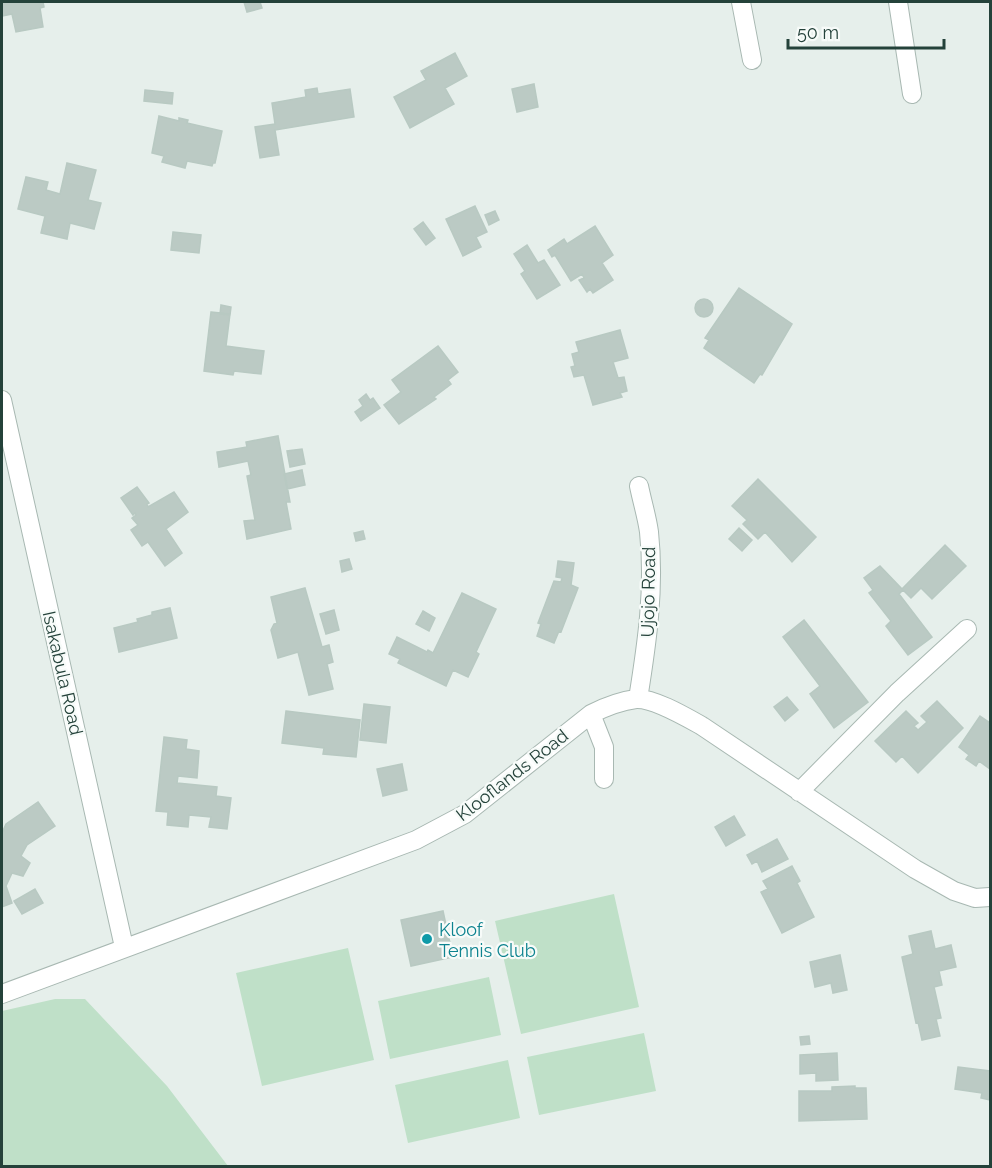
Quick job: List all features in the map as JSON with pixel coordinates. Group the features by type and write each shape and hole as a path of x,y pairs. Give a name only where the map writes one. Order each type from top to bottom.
{"street":[{"path":"741,2 752,60"},
{"path":"898,2 912,94"},
{"name":"Isakabula Road","path":"2,400 124,947"},
{"name":"Ujojo Road","path":"638,699 647,645 651,565 649,529 639,486"},
{"path":"799,792 897,693 967,629"},
{"name":"Klooflands Road","path":"2,994 416,840 465,814 591,714 610,705 638,699 669,708 702,726 915,869 954,891 975,897 990,897"},
{"path":"591,714 604,747 604,780"}],"green space":[{"path":"614,894 639,1007 521,1034 495,921"},
{"path":"348,948 374,1060 262,1086 236,973"},
{"path":"489,977 501,1035 390,1059 378,1001"},
{"path":"55,999 85,999 167,1086 228,1166 2,1166 2,1011"},
{"path":"644,1033 656,1091 539,1115 527,1057"},
{"path":"508,1060 520,1118 408,1143 395,1085"}],"building":[{"path":"2,2 43,2 44,7 40,8 43,27 16,32 12,14 2,16"},
{"path":"244,2 260,2 262,8 247,12"},
{"path":"455,53 467,76 445,88 454,104 410,128 394,97 426,80 421,71"},
{"path":"534,84 538,107 517,112 512,89"},
{"path":"317,88 318,94 350,89 354,117 275,130 279,155 260,158 255,127 275,124 272,103 306,97 305,90"},
{"path":"145,90 173,93 172,104 144,101"},
{"path":"159,116 179,121 179,118 188,120 187,123 222,131 215,163 212,166 187,161 185,168 162,162 164,156 152,153"},
{"path":"67,163 96,170 88,200 101,203 94,229 70,223 67,239 41,233 45,216 18,209 26,177 48,182 46,190 60,194"},
{"path":"475,206 487,232 476,237 481,247 463,256 446,219"},
{"path":"495,211 499,220 489,225 485,215"},
{"path":"423,222 435,238 426,245 414,229"},
{"path":"595,226 613,255 602,263 613,280 593,293 590,289 587,292 579,280 584,278 582,274 571,281 555,255 552,257 548,250 564,239 567,244"},
{"path":"173,232 201,235 199,253 171,250"},
{"path":"527,245 538,263 544,260 560,285 537,299 521,274 525,271 514,254"},
{"path":"739,288 792,324 762,375 760,374 754,383 704,348 709,340 705,338"},
{"path":"704,299 710,302 713,308 710,314 704,317 698,314 695,308 698,302"},
{"path":"221,305 231,307 230,315 220,314"},
{"path":"211,312 230,314 226,346 264,351 261,374 234,371 233,375 204,371"},
{"path":"620,330 628,358 613,362 618,378 624,377 627,391 620,393 622,397 593,405 584,375 574,377 571,367 575,366 572,354 579,352 576,342"},
{"path":"438,346 458,372 448,380 451,384 434,397 436,399 399,424 384,405 401,392 392,380"},
{"path":"366,394 370,400 373,398 380,408 361,421 355,412 363,406 359,400"},
{"path":"278,436 290,502 286,502 291,529 247,539 244,521 255,520 247,476 251,475 248,461 219,467 217,452 247,447 246,442"},
{"path":"302,449 305,464 290,467 287,451"},
{"path":"302,470 305,485 287,489 284,474"},
{"path":"758,479 816,537 792,562 765,532 758,539 743,524 747,520 732,506"},
{"path":"137,487 149,503 148,507 174,492 188,512 166,529 182,553 165,566 148,542 142,546 131,530 138,525 132,518 136,515 135,513 133,515 121,498"},
{"path":"739,528 752,540 742,551 729,539"},
{"path":"363,531 365,539 356,541 354,533"},
{"path":"945,545 966,566 932,599 921,588 911,598 902,589"},
{"path":"349,559 352,569 342,572 340,561"},
{"path":"558,561 574,563 571,585 578,588 561,632 559,631 554,643 537,636 541,624 538,623 554,581 561,582 562,578 556,577"},
{"path":"880,566 903,590 899,594 932,637 908,655 886,626 891,621 869,593 873,590 864,578"},
{"path":"305,588 322,647 329,645 333,662 327,664 333,689 309,695 298,652 278,658 271,630 277,623 271,597"},
{"path":"462,593 496,609 476,652 479,654 468,677 453,670 446,686 398,663 400,659 389,654 397,637 433,653"},
{"path":"170,608 177,638 119,652 114,628 138,622 137,619 152,615 152,612"},
{"path":"334,610 339,630 326,634 320,614"},
{"path":"423,611 435,618 429,631 416,624"},
{"path":"804,620 868,702 834,728 810,694 820,686 783,637"},
{"path":"787,697 798,710 785,721 774,707"},
{"path":"937,701 963,728 918,773 902,756 896,762 875,741 906,711 918,723 914,726 918,730 927,722 921,716"},
{"path":"364,704 390,707 386,743 360,740"},
{"path":"286,711 360,720 356,757 323,754 324,748 282,743"},
{"path":"980,716 990,723 990,769 979,761 976,766 966,759 969,755 959,747"},
{"path":"164,737 187,740 186,749 199,751 197,778 178,776 177,783 217,787 216,796 231,798 227,829 209,827 211,817 189,815 188,827 167,825 168,812 156,811"},
{"path":"402,764 407,790 383,796 377,769"},
{"path":"38,802 55,826 27,845 21,856 30,863 23,876 12,873 6,886 12,903 2,907 2,833 6,824"},
{"path":"734,816 745,835 726,846 715,827"},
{"path":"777,839 788,859 762,872 757,861 752,864 747,855"},
{"path":"792,866 800,881 797,883 814,917 782,933 761,892 768,889 763,881"},
{"path":"35,889 43,903 22,914 14,901"},
{"name":"Kloof Tennis Club","path":"443,911 453,957 411,966 401,920"},
{"path":"931,931 935,949 951,945 956,967 939,971 942,985 934,987 941,1018 936,1019 940,1036 922,1040 918,1022 916,1023 902,957 913,954 909,936"},
{"path":"840,955 847,990 833,993 831,983 815,987 810,962"},
{"path":"809,1036 810,1044 801,1045 800,1037"},
{"path":"837,1053 838,1080 816,1081 816,1073 800,1074 800,1055"},
{"path":"958,1067 990,1071 990,1100 981,1098 982,1093 955,1089"},
{"path":"855,1086 855,1088 866,1088 867,1119 799,1121 799,1091 832,1091 832,1087"}],"place":[{"name":"Kloof Tennis Club","path":"427,939"}]}
